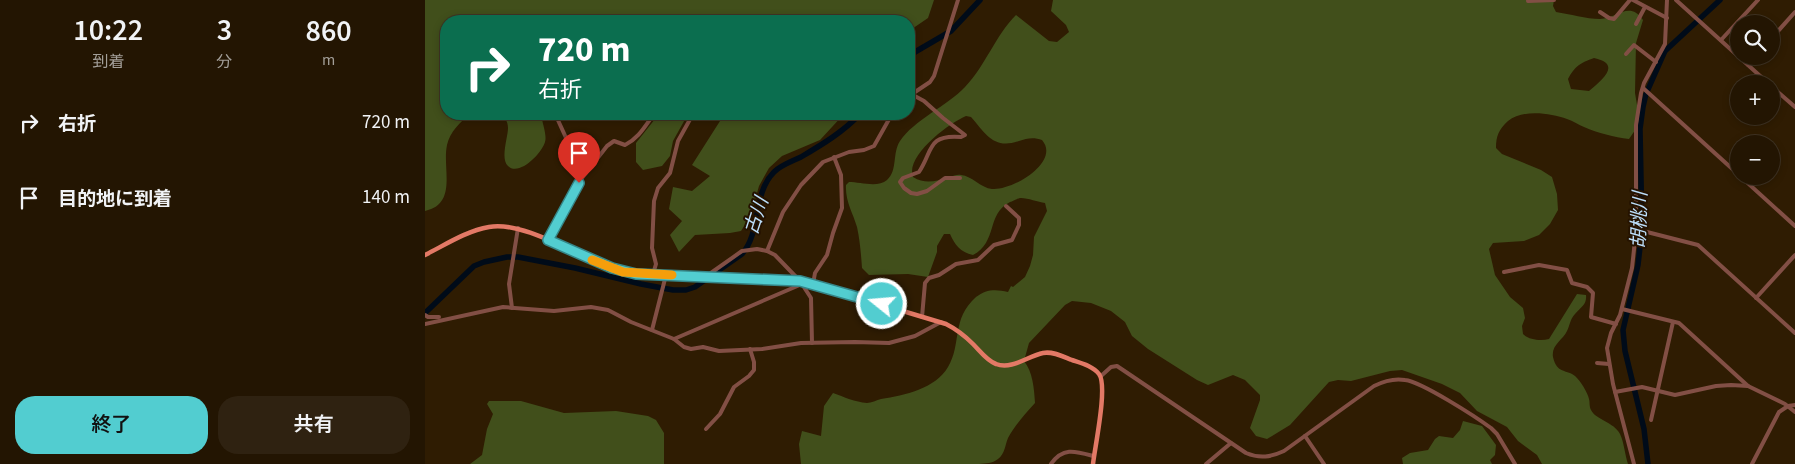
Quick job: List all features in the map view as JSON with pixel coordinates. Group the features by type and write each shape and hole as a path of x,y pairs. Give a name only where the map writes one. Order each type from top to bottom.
{"main road":[{"path":"425,255 476,230 500,226 519,228 612,268 636,274 707,276 813,284 941,322 959,331 983,355 997,365 1011,364 1040,354 1051,353 1090,367 1101,376 1103,385 1093,464"}],"street":[{"path":"915,92 930,82 934,76 958,0"},
{"path":"1528,1 1554,0"},
{"path":"1600,12 1609,18 1614,18 1631,0 1667,18"},
{"path":"1634,464 1615,392 1607,345 1621,309 1632,268 1637,231 1636,122 1643,88 1666,40 1667,0"},
{"path":"1676,0 1730,48"},
{"path":"1721,40 1758,0"},
{"path":"1636,24 1645,7"},
{"path":"1780,28 1795,12"},
{"path":"1626,54 1634,45 1657,62"},
{"path":"1748,65 1759,75"},
{"path":"1643,88 1730,168"},
{"path":"1780,94 1795,107"},
{"path":"915,97 923,101 965,135 961,138 950,136 932,144 919,172 903,178 901,185 911,193 921,194 945,178 960,178"},
{"path":"558,120 582,173 582,178"},
{"path":"548,240 582,178 611,142 614,141 627,145 643,131 650,120"},
{"path":"653,274 655,264 652,248 654,201 659,188 669,173 678,141 690,120"},
{"path":"767,251 783,212 799,188 823,162 849,152 872,147 877,142 888,120"},
{"path":"813,284 815,273 827,255 842,208 841,175 834,157"},
{"path":"1749,185 1795,226"},
{"path":"922,317 927,279 939,275 956,264 978,260 994,245 1012,240 1020,221 1019,217 1006,206"},
{"path":"512,308 509,284 519,228"},
{"path":"1637,231 1698,245 1795,333"},
{"path":"707,276 742,251 753,249 767,251 779,258 801,282 811,298 812,343"},
{"path":"1756,298 1795,255"},
{"path":"1504,272 1517,271 1535,265 1567,270 1572,283 1587,287 1592,291 1591,317 1616,324"},
{"path":"652,330 666,275"},
{"path":"674,339 801,282"},
{"path":"425,324 497,308 545,311 586,307 602,308 674,339 682,346 691,349 703,347 717,350 766,349 789,344 812,343 893,343 915,336 941,322"},
{"path":"1621,309 1683,326 1747,386 1788,406 1795,412"},
{"path":"425,315 449,318"},
{"path":"1651,420 1673,322"},
{"path":"707,429 721,414 734,387 749,376 753,370 754,362 751,349"},
{"path":"1597,363 1609,364"},
{"path":"1101,376 1111,366 1117,366 1231,443 1253,456 1268,457 1285,451 1374,386 1387,381 1405,380 1421,385 1489,426 1497,434 1515,464"},
{"path":"1615,392 1639,387 1675,395 1716,386 1747,386"},
{"path":"1752,464 1779,412 1788,406 1795,405"},
{"path":"1305,436 1324,464"},
{"path":"1206,464 1231,443"},
{"path":"1051,464 1057,456 1070,451 1093,456"}],"green space":[{"path":"425,0 934,0 928,18 915,27 915,15 440,15 440,120 463,120 448,140 446,154 447,184 442,201 435,207 425,211"},
{"path":"1053,0 1554,0 1553,6 1556,12 1584,17 1600,19 1628,11 1638,14 1643,20 1636,43 1635,93 1640,123 1629,139 1600,133 1553,115 1537,113 1521,115 1508,121 1499,133 1496,148 1502,154 1541,170 1552,177 1557,194 1558,210 1550,224 1539,235 1524,241 1493,243 1489,249 1495,275 1510,297 1523,308 1525,318 1522,326 1523,334 1528,338 1549,339 1577,294 1586,295 1585,304 1573,316 1565,334 1555,346 1553,357 1559,369 1572,374 1581,383 1588,396 1590,409 1593,413 1614,427 1620,434 1628,464 1542,464 1537,455 1518,441 1507,427 1477,411 1460,393 1442,384 1402,370 1390,371 1351,381 1338,380 1329,382 1290,425 1267,439 1256,436 1250,428 1260,395 1245,380 1233,375 1208,385 1197,380 1148,349 1132,336 1125,322 1111,311 1091,303 1072,301 1065,305 1029,343 1024,361 1031,375 1035,403 1014,429 1008,438 1002,455 996,461 979,464 801,464 799,444 802,431 821,436 824,406 833,393 867,403 909,393 927,386 942,375 948,367 955,349 960,323 968,305 980,294 987,291 1008,292 1011,286 1013,287 1025,277 1033,255 1034,237 1047,211 1045,203 1021,198 1003,207 994,221 986,243 973,255 959,248 950,234 944,234 937,246 937,252 928,277 908,274 869,275 862,268 858,232 848,202 846,185 849,182 879,184 887,180 893,171 896,151 900,141 906,133 965,87 979,69 1002,32 1016,15 1049,41 1057,42 1069,32 1066,25 1051,11","holes":["1594,58 1607,64 1607,73 1604,78 1589,91 1571,89 1568,79 1573,71 1581,63","966,116 971,117 991,139 997,142 1010,143 1031,138 1042,140 1046,149 1045,157 1040,166 1022,180 1011,185 992,189 969,177 960,175 931,182 913,177 912,169 922,150 949,126"]},
{"path":"506,120 542,120 546,137 543,147 535,157 524,166 513,169 506,163 504,153 508,126"},
{"path":"654,120 685,120 673,141 670,156 662,166 643,170 636,162 636,143"},
{"path":"838,120 820,140 782,156 769,168 759,186 751,215 741,231 695,235 679,252 670,235 682,221 669,209 673,187 692,191 710,176 692,165 720,121"},
{"path":"489,401 521,401 564,413 616,411 648,416 656,420 664,433 664,464 470,464 482,455 487,429 493,414 487,404"},
{"path":"1463,421 1482,426 1496,445 1495,455 1490,460 1492,464 1403,464 1402,458 1410,453 1428,450 1439,436 1453,438 1460,430"}],"waterway":[{"name":"古川","path":"915,52 951,31 980,0"},
{"name":"胡桃川","path":"1648,464 1644,429 1625,351 1623,330 1638,265 1642,229 1640,129 1643,107 1646,94 1665,51 1720,0"},
{"name":"古川","path":"425,313 474,266 507,257 518,257 575,268 673,290 686,290 695,287 742,254 752,235 763,191 767,181 774,172 832,137 854,120"}],"slow traffic":[{"path":"592,260 623,272 672,275"}],"route":[{"path":"579,183 548,240 612,268 636,274 787,279 813,284 882,304"}]}
